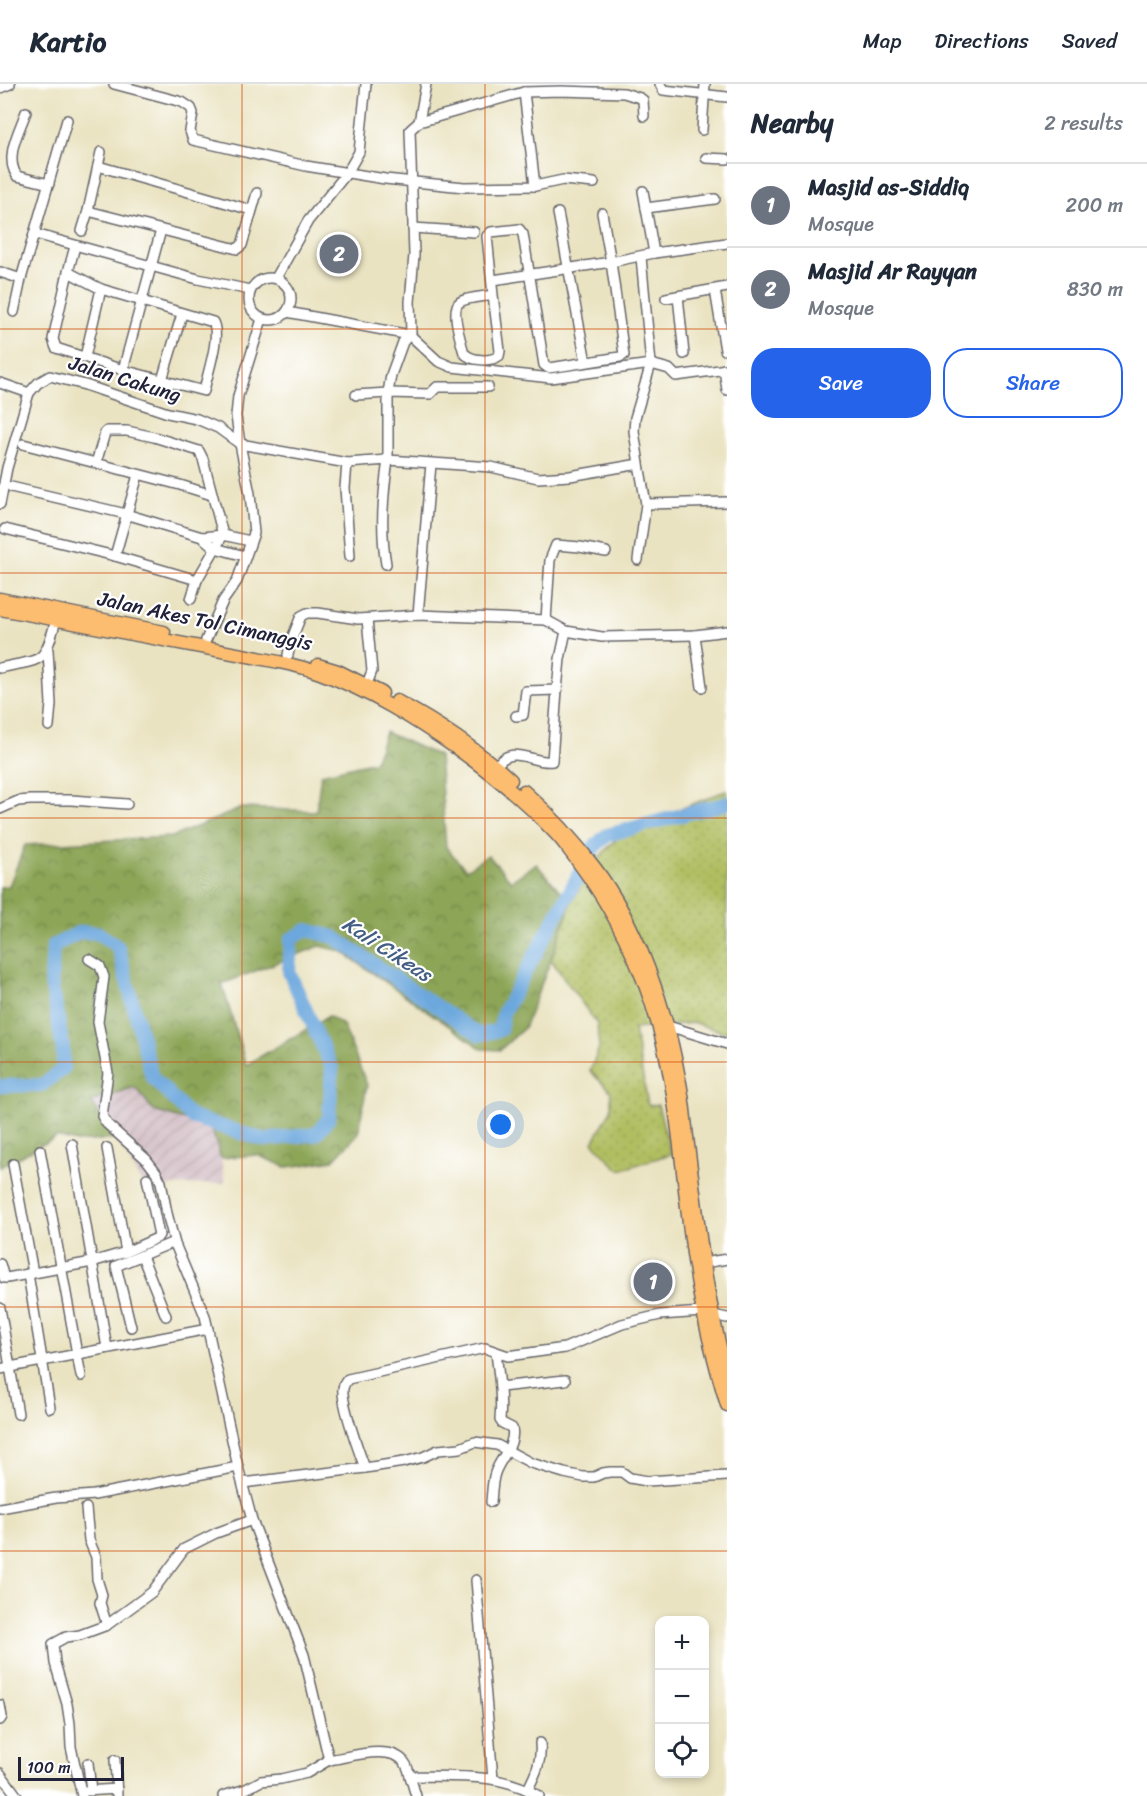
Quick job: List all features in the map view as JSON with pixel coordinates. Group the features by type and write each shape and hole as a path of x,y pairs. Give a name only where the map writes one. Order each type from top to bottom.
{"main road":[{"name":"Jalan Akes Tol Cimanggis","path":"0,599 288,655 338,671 429,718 496,766 542,807 563,836"},
{"name":"Jalan Akes Tol Cimanggis","path":"0,609 279,662 372,690 490,772 563,836 596,869 607,895 626,920 645,961 668,1026 680,1079 701,1268"},
{"path":"607,895 636,963 660,1031 670,1078 716,1369 727,1406"},
{"path":"708,1313 726,1367"}],"street":[{"path":"0,88 10,84"},
{"path":"114,84 182,102 191,108 193,113 190,131 194,140 306,166 385,179 464,186 535,186 563,180 594,183"},
{"path":"276,278 308,221 347,173 359,153 366,84"},
{"path":"419,122 426,84"},
{"path":"660,84 663,90 727,97"},
{"path":"702,130 705,84"},
{"path":"411,335 410,302 414,255 410,130 419,122 524,92 625,89 643,100 644,116"},
{"path":"524,92 535,186"},
{"path":"26,112 11,156 13,169 17,176 49,184"},
{"path":"14,312 21,279 67,120"},
{"path":"82,231 101,152"},
{"path":"706,158 727,159"},
{"path":"98,166 251,210"},
{"path":"643,191 654,253"},
{"path":"88,211 237,249 242,245 257,193"},
{"path":"645,208 715,198"},
{"path":"558,213 586,362"},
{"path":"493,295 461,301 456,306 455,314 464,353 467,357 494,359 499,356 493,280 487,236 491,232 519,229 544,365 548,368 556,367 613,359 624,355 602,213"},
{"path":"413,228 474,232"},
{"path":"123,369 161,230"},
{"path":"35,234 198,279 250,290"},
{"path":"493,280 727,243"},
{"path":"68,272 101,289 142,303 213,322 216,328 214,345 204,391 58,350 53,339 68,272 74,250"},
{"path":"638,560 646,504 634,431 635,418 651,364 641,257"},
{"path":"0,273 21,279"},
{"path":"276,278 286,285 290,294 291,303 287,312 271,321 262,319 250,307 250,290 262,279 276,278"},
{"path":"666,298 727,287"},
{"path":"85,357 101,289"},
{"path":"715,290 724,350"},
{"path":"678,296 684,354"},
{"path":"287,312 411,335 438,361 453,367 551,378 651,364 669,369 676,376 725,369 727,390"},
{"path":"162,380 182,314"},
{"path":"206,640 223,601 237,580 254,533 237,419 238,396 262,319"},
{"path":"386,564 382,531 383,497 388,460 388,393 391,375 403,342 411,335"},
{"name":"Jalan Cakung","path":"29,393 38,383 50,376 85,385 168,413 197,419 218,428 240,444"},
{"path":"0,382 29,393 4,467 0,504"},
{"path":"356,395 430,394 437,387 488,387"},
{"path":"218,428 237,419"},
{"path":"96,463 107,431 127,430 199,451 223,535 197,580 191,599"},
{"path":"23,444 212,495"},
{"path":"240,444 346,462 388,460 491,467 538,478 570,477 639,464"},
{"path":"346,462 345,488 350,556"},
{"path":"418,615 431,464"},
{"path":"115,556 138,475"},
{"path":"11,487 126,514 202,537 223,535 250,541"},
{"path":"646,504 727,502"},
{"path":"5,530 115,556 197,580"},
{"path":"202,537 214,549 245,556"},
{"path":"546,620 550,561 556,545 606,552"},
{"path":"288,655 291,641 302,616 307,613 358,619 418,615 546,620 566,631 602,637 695,635 727,631"},
{"path":"367,619 372,690"},
{"path":"0,668 36,661 45,655 56,620"},
{"path":"496,766 501,759 509,755 552,761 560,659 566,631"},
{"path":"695,635 702,687"},
{"path":"48,648 51,704 49,726"},
{"path":"516,716 523,715 526,691 557,690"},
{"path":"0,808 18,801 30,800 127,804"},
{"path":"89,959 100,966 104,977 98,1022 108,1080 102,1116 107,1124 146,1159 161,1182 174,1242 205,1316 252,1520 304,1655 329,1760"},
{"path":"668,1026 727,1044"},
{"path":"72,1144 107,1348"},
{"path":"107,1148 126,1252"},
{"path":"40,1150 81,1376"},
{"path":"13,1164 50,1408"},
{"path":"0,1264 4,1278 30,1274 93,1262 126,1252 159,1236 147,1178"},
{"path":"131,1327 116,1266 174,1242"},
{"path":"142,1256 166,1317"},
{"path":"701,1268 727,1259"},
{"path":"0,1308 4,1368 18,1414"},
{"path":"364,1468 343,1393 343,1387 348,1379 485,1348 508,1356 565,1348 622,1324 660,1315 708,1313 727,1318"},
{"path":"4,1368 208,1329"},
{"path":"491,1502 495,1472 508,1450 513,1430 502,1424 500,1420 500,1387 496,1353"},
{"path":"500,1387 565,1380"},
{"path":"243,1482 404,1462 438,1450 460,1448 475,1442 497,1445 531,1463 583,1477 594,1477 610,1472 622,1472 630,1478 647,1481 727,1476"},
{"path":"0,1508 56,1498 94,1495 238,1467"},
{"path":"86,1508 89,1540 96,1557 97,1579 102,1595 100,1603 107,1625"},
{"path":"86,1793 71,1747 67,1704 54,1659 53,1644 66,1637 80,1635 107,1625 152,1592 184,1549 216,1533 252,1520"},
{"path":"476,1580 493,1779"},
{"path":"528,1789 540,1764 540,1743"},
{"path":"223,1796 246,1789 261,1781 307,1773 329,1760 384,1752 401,1758 405,1763 416,1796"},
{"path":"86,1793 117,1792 115,1760"},
{"path":"86,1793 88,1763"},
{"path":"0,1773 16,1796"},
{"path":"411,1776 455,1775 493,1779 528,1789 539,1796"}],"shaded area":[{"path":"135,1087 154,1111 211,1128 221,1158 225,1183 172,1186 148,1192 91,1102"}],"green space":[{"path":"385,732 439,756 446,847 466,870 488,855 511,881 536,864 571,903 524,1028 500,1050 482,1049 341,951 320,946 222,984 246,1065 329,1016 343,1025 367,1085 358,1134 333,1160 286,1167 257,1155 221,1158 211,1128 154,1111 135,1087 91,1102 116,1139 76,1142 57,1137 0,1167 0,887 9,886 25,845 172,837 242,808 316,811 321,774 375,761"},
{"path":"727,790 727,1033 694,1023 634,1029 648,1105 658,1105 671,1154 620,1170 593,1142 611,1110 611,1092 590,1071 599,1048 597,1024 551,960 571,903 590,868 621,833"}],"waterway":[{"name":"Kali Cikeas","path":"0,1086 42,1085 63,1069 63,1048 51,982 53,946 80,932 98,933 118,947 152,1077 191,1117 264,1140 316,1134 329,1118 332,1068 289,972 291,939 307,930 334,937 479,1035 500,1030 503,1013 594,847 607,835 727,803"}],"place":[{"name":"Masjid Ar Rayyan","path":"339,254"},
{"name":"Masjid as-Siddiq","path":"653,1282"}]}
